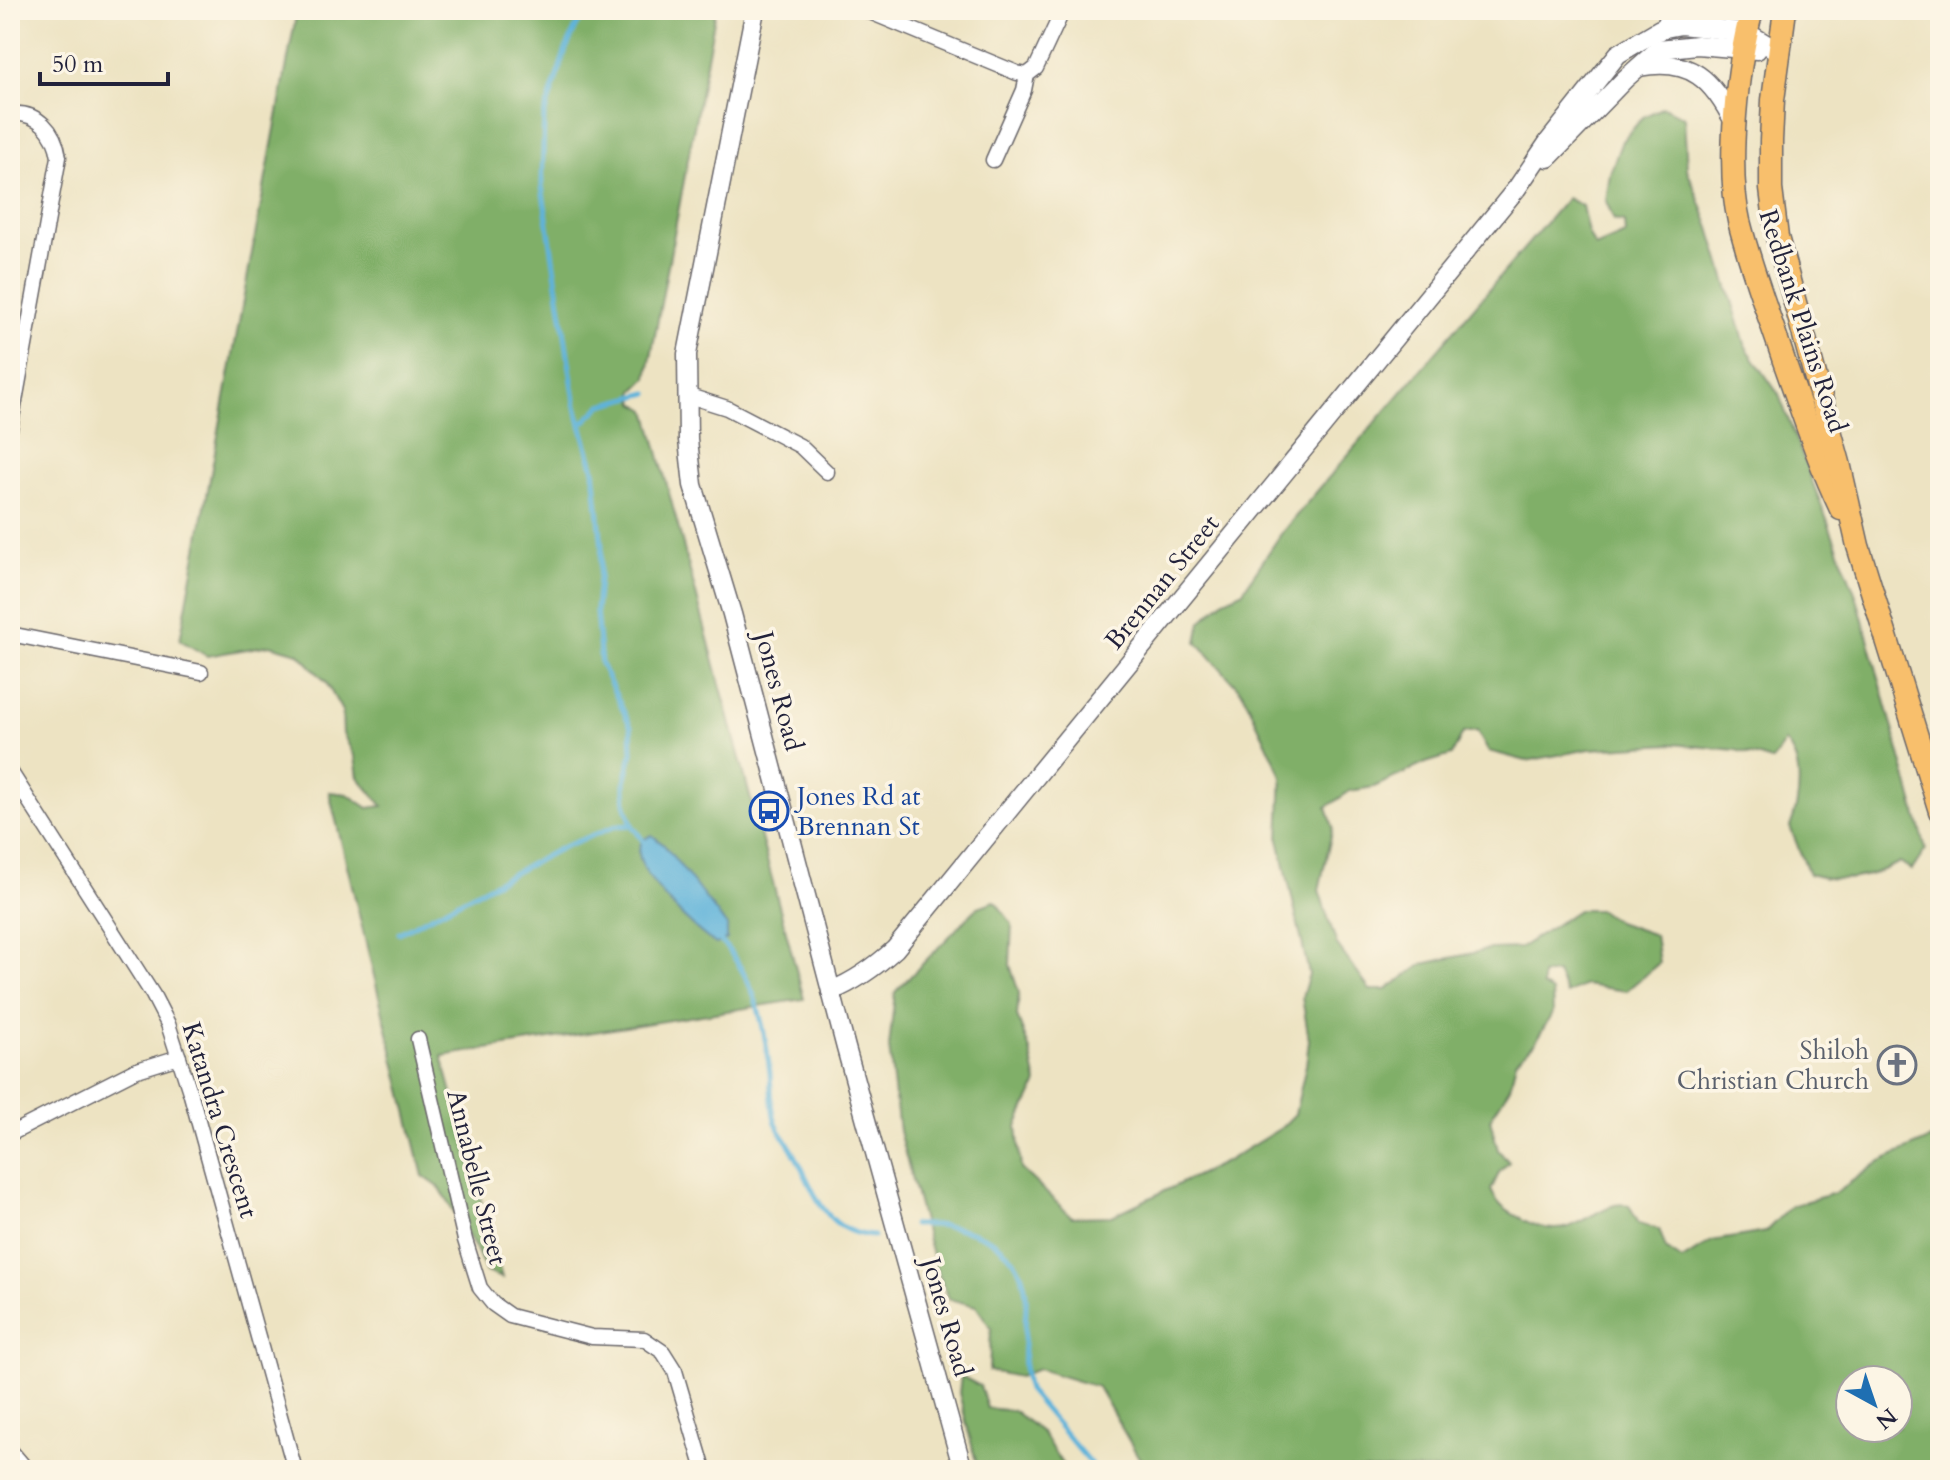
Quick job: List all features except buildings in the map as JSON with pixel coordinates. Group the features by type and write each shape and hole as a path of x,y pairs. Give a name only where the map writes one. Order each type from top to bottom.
{"main road":[{"name":"Redbank Plains Road","path":"1752,10 1744,40 1733,148 1738,218 1820,466 1858,546"},
{"name":"Redbank Plains Road","path":"1785,10 1771,141 1771,189 1777,237 1839,463 1858,546 1940,811"}],"street":[{"name":"Jones Road","path":"755,10 687,354 686,395 693,485 732,614 831,991 963,1470"},
{"path":"865,10 1027,75"},
{"path":"993,160 1024,90 1027,75 1036,68 1063,10"},
{"name":"Brennan Street","path":"1659,49 1660,29 1671,10"},
{"path":"1684,10 1698,26"},
{"name":"Brennan Street","path":"831,991 857,979 895,949 1517,188 1549,141 1618,54 1660,29 1681,25 1698,26 1779,52"},
{"name":"Brennan Street","path":"1517,188 1659,49 1744,40"},
{"path":"1639,67 1671,64 1698,74 1715,88 1735,124"},
{"path":"10,114 35,117 46,126 57,142 59,157 10,429"},
{"path":"686,395 727,408 800,446 827,472"},
{"path":"10,634 201,672"},
{"name":"Katandra Crescent","path":"10,771 153,995 168,1024 295,1470"},
{"name":"Annabelle Street","path":"418,1039 465,1240 480,1288 493,1304 510,1316 592,1337 644,1339 663,1352 675,1371 704,1470"},
{"path":"10,1134 134,1071 179,1057"},
{"path":"10,1450 27,1470"}],"green space":[{"path":"297,10 716,10 647,378 634,391 635,403 647,410 804,999 442,1056 502,1278 486,1272 440,1188 423,1176 329,792 347,794 368,808 383,806 358,777 355,757 343,734 342,711 326,682 298,653 270,645 207,656 180,640"},
{"path":"1663,107 1684,117 1687,169 1710,228 1746,347 1779,395 1857,598 1926,849 1912,870 1900,862 1856,878 1833,879 1809,874 1790,827 1799,783 1796,761 1785,742 1772,761 1736,750 1672,744 1590,749 1526,761 1488,751 1477,731 1463,733 1452,755 1426,763 1374,787 1350,791 1327,807 1333,827 1319,890 1337,945 1370,990 1386,990 1423,964 1491,949 1520,948 1578,910 1600,910 1617,922 1655,935 1659,963 1626,991 1585,985 1566,994 1557,973 1542,975 1542,986 1552,992 1553,1012 1535,1043 1516,1061 1510,1087 1490,1119 1498,1150 1509,1162 1500,1171 1491,1190 1507,1211 1541,1227 1557,1229 1571,1226 1616,1205 1629,1205 1639,1224 1659,1229 1666,1249 1682,1260 1712,1241 1765,1232 1791,1206 1835,1193 1881,1161 1940,1135 1940,1470 1146,1470 1098,1387 1038,1369 1019,1377 989,1371 991,1328 976,1306 949,1299 934,1263 899,1131 889,1047 895,992 978,907 995,901 1012,924 1010,965 1019,993 1017,1016 1030,1050 1037,1083 1017,1126 1021,1169 1072,1217 1112,1216 1227,1161 1281,1128 1295,1114 1309,1040 1302,997 1309,974 1279,839 1282,776 1243,693 1197,642 1201,622 1224,600 1242,592 1283,531 1567,198 1582,206 1588,233 1595,247 1625,234 1624,222 1614,220 1606,201 1610,173 1622,141 1643,117"},
{"path":"961,1376 980,1386 987,1408 1014,1411 1042,1433 1066,1470 978,1470 959,1393"}],"water":[{"path":"652,835 664,845 727,926 727,939 716,944 706,937 658,889 642,864 639,853 642,840"}],"waterway":[{"path":"593,10 578,23 544,116 542,186 576,407 594,470 602,547 596,611 601,664 631,727 632,754 625,781 625,803 632,825 646,845"},
{"path":"583,423 602,405 648,393"},
{"path":"399,933 563,847 616,826 632,825"},
{"path":"718,938 741,968 756,1001 765,1035 777,1127 832,1219 857,1233 874,1236"},
{"path":"913,1225 969,1231 986,1238 1013,1260 1022,1276 1026,1296 1024,1355 1028,1390 1096,1470"}],"place":[{"name":"Jones Rd at Brennan St","path":"769,811"},
{"name":"Shiloh Christian Church","path":"1897,1065"}]}
